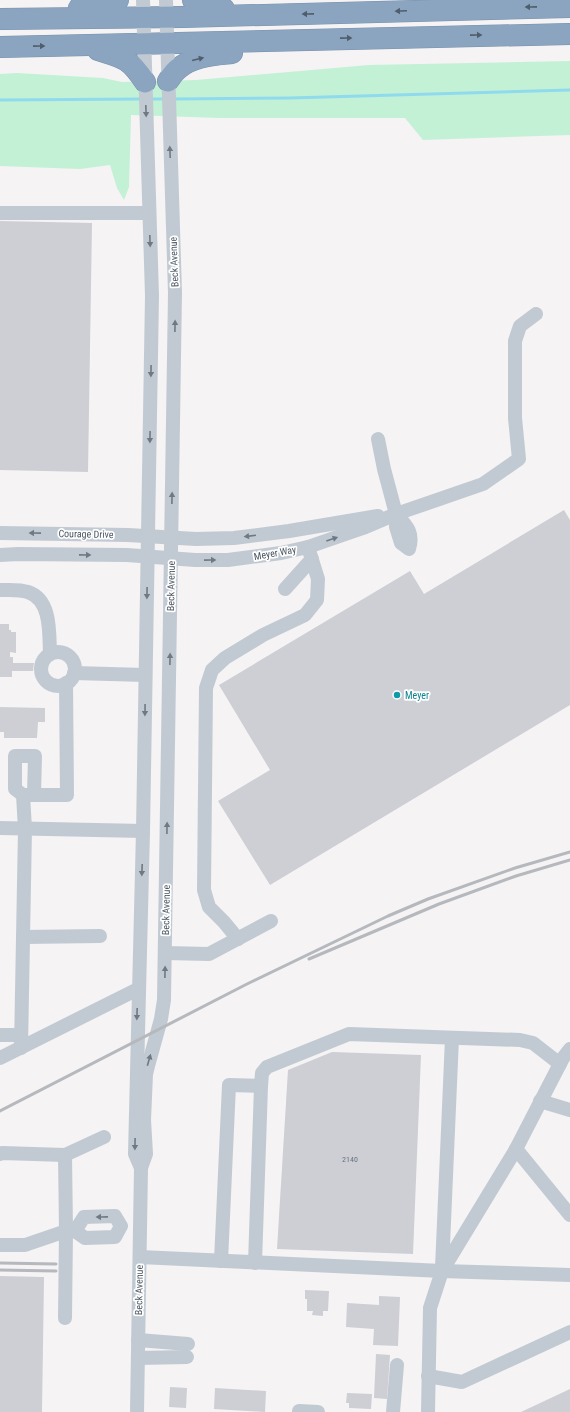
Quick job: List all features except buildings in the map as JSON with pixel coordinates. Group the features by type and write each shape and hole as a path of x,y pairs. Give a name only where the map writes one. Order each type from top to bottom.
{"highway":[{"path":"0,16 87,7 118,0"},
{"path":"193,0 246,15"},
{"path":"0,19 166,8 246,15 570,7"},
{"path":"0,47 570,34"},
{"path":"168,81 177,69 190,61 212,55 275,49 322,39"},
{"path":"86,46 124,58 135,68 145,82"}],"street":[{"name":"Beck Avenue","path":"140,1168 146,1154 144,1120 146,1074 163,1011 165,953 175,293 166,8"},
{"name":"Beck Avenue","path":"137,1412 140,1168 135,1154 143,831 152,296 143,9"},
{"path":"0,213 149,213"},
{"name":"Meyer Way","path":"147,557 195,560 253,558 281,553 310,553 396,514 483,484 519,459 515,418 515,341 520,326 536,314"},
{"path":"378,439 396,514"},
{"name":"Meyer Way","path":"172,537 196,539 234,538 396,514"},
{"name":"Courage Drive","path":"0,532 172,537"},
{"path":"310,553 285,589 318,579"},
{"path":"238,939 209,907 204,890 206,688 212,670 225,658 263,635 305,615 317,600 318,579 310,553"},
{"name":"Courage Drive","path":"0,555 125,555 147,557"},
{"path":"0,590 20,590 28,592 36,595 42,602 47,613 50,654"},
{"path":"21,1041 25,829 29,795 67,796 70,678 75,668 70,657 60,652 50,654 42,662 43,677 51,684 56,686 70,678 145,675"},
{"path":"0,828 143,831"},
{"path":"165,953 209,954 271,921"},
{"path":"23,937 100,936"},
{"path":"0,1058 21,1041 138,989"},
{"path":"254,1263 261,1086 262,1073 267,1067 349,1034 520,1040 533,1043 560,1064"},
{"path":"0,1035 21,1041"},
{"path":"442,1271 452,1038"},
{"path":"428,1412 430,1308 442,1271 516,1149 540,1101 570,1049"},
{"path":"221,1261 229,1085 261,1086"},
{"path":"540,1101 570,1110"},
{"path":"0,1154 65,1155 104,1137"},
{"path":"516,1149 570,1215"},
{"path":"65,1155 71,1231 65,1318"},
{"path":"0,1245 25,1245 71,1231 84,1217 115,1216 121,1226"},
{"path":"71,1231 85,1238 115,1237 121,1226"},
{"path":"121,1226 140,1226"},
{"path":"140,1258 570,1275"},
{"path":"428,1376 462,1382 570,1332"},
{"path":"138,1340 154,1340 170,1350"},
{"path":"138,1358 170,1350 188,1350"},
{"path":"393,1412 397,1365"},
{"path":"299,1411 318,1412"}],"green space":[{"path":"570,61 570,135 423,140 405,118 220,118 131,115 129,187 124,200 117,188 110,165 80,169 0,166 0,74 17,73 103,78 122,82 196,80 369,65"}],"waterway":[{"path":"174,99 290,98 570,90"},
{"path":"0,100 142,99"},
{"path":"150,99 166,99"}],"railway":[{"path":"0,1111 247,984 388,916 428,899 515,868 570,852"},
{"path":"309,959 439,904 516,876 570,860"},
{"path":"0,1263 56,1264"},
{"path":"0,1270 56,1271"}],"place":[{"name":"Meyer","path":"397,695"}]}
